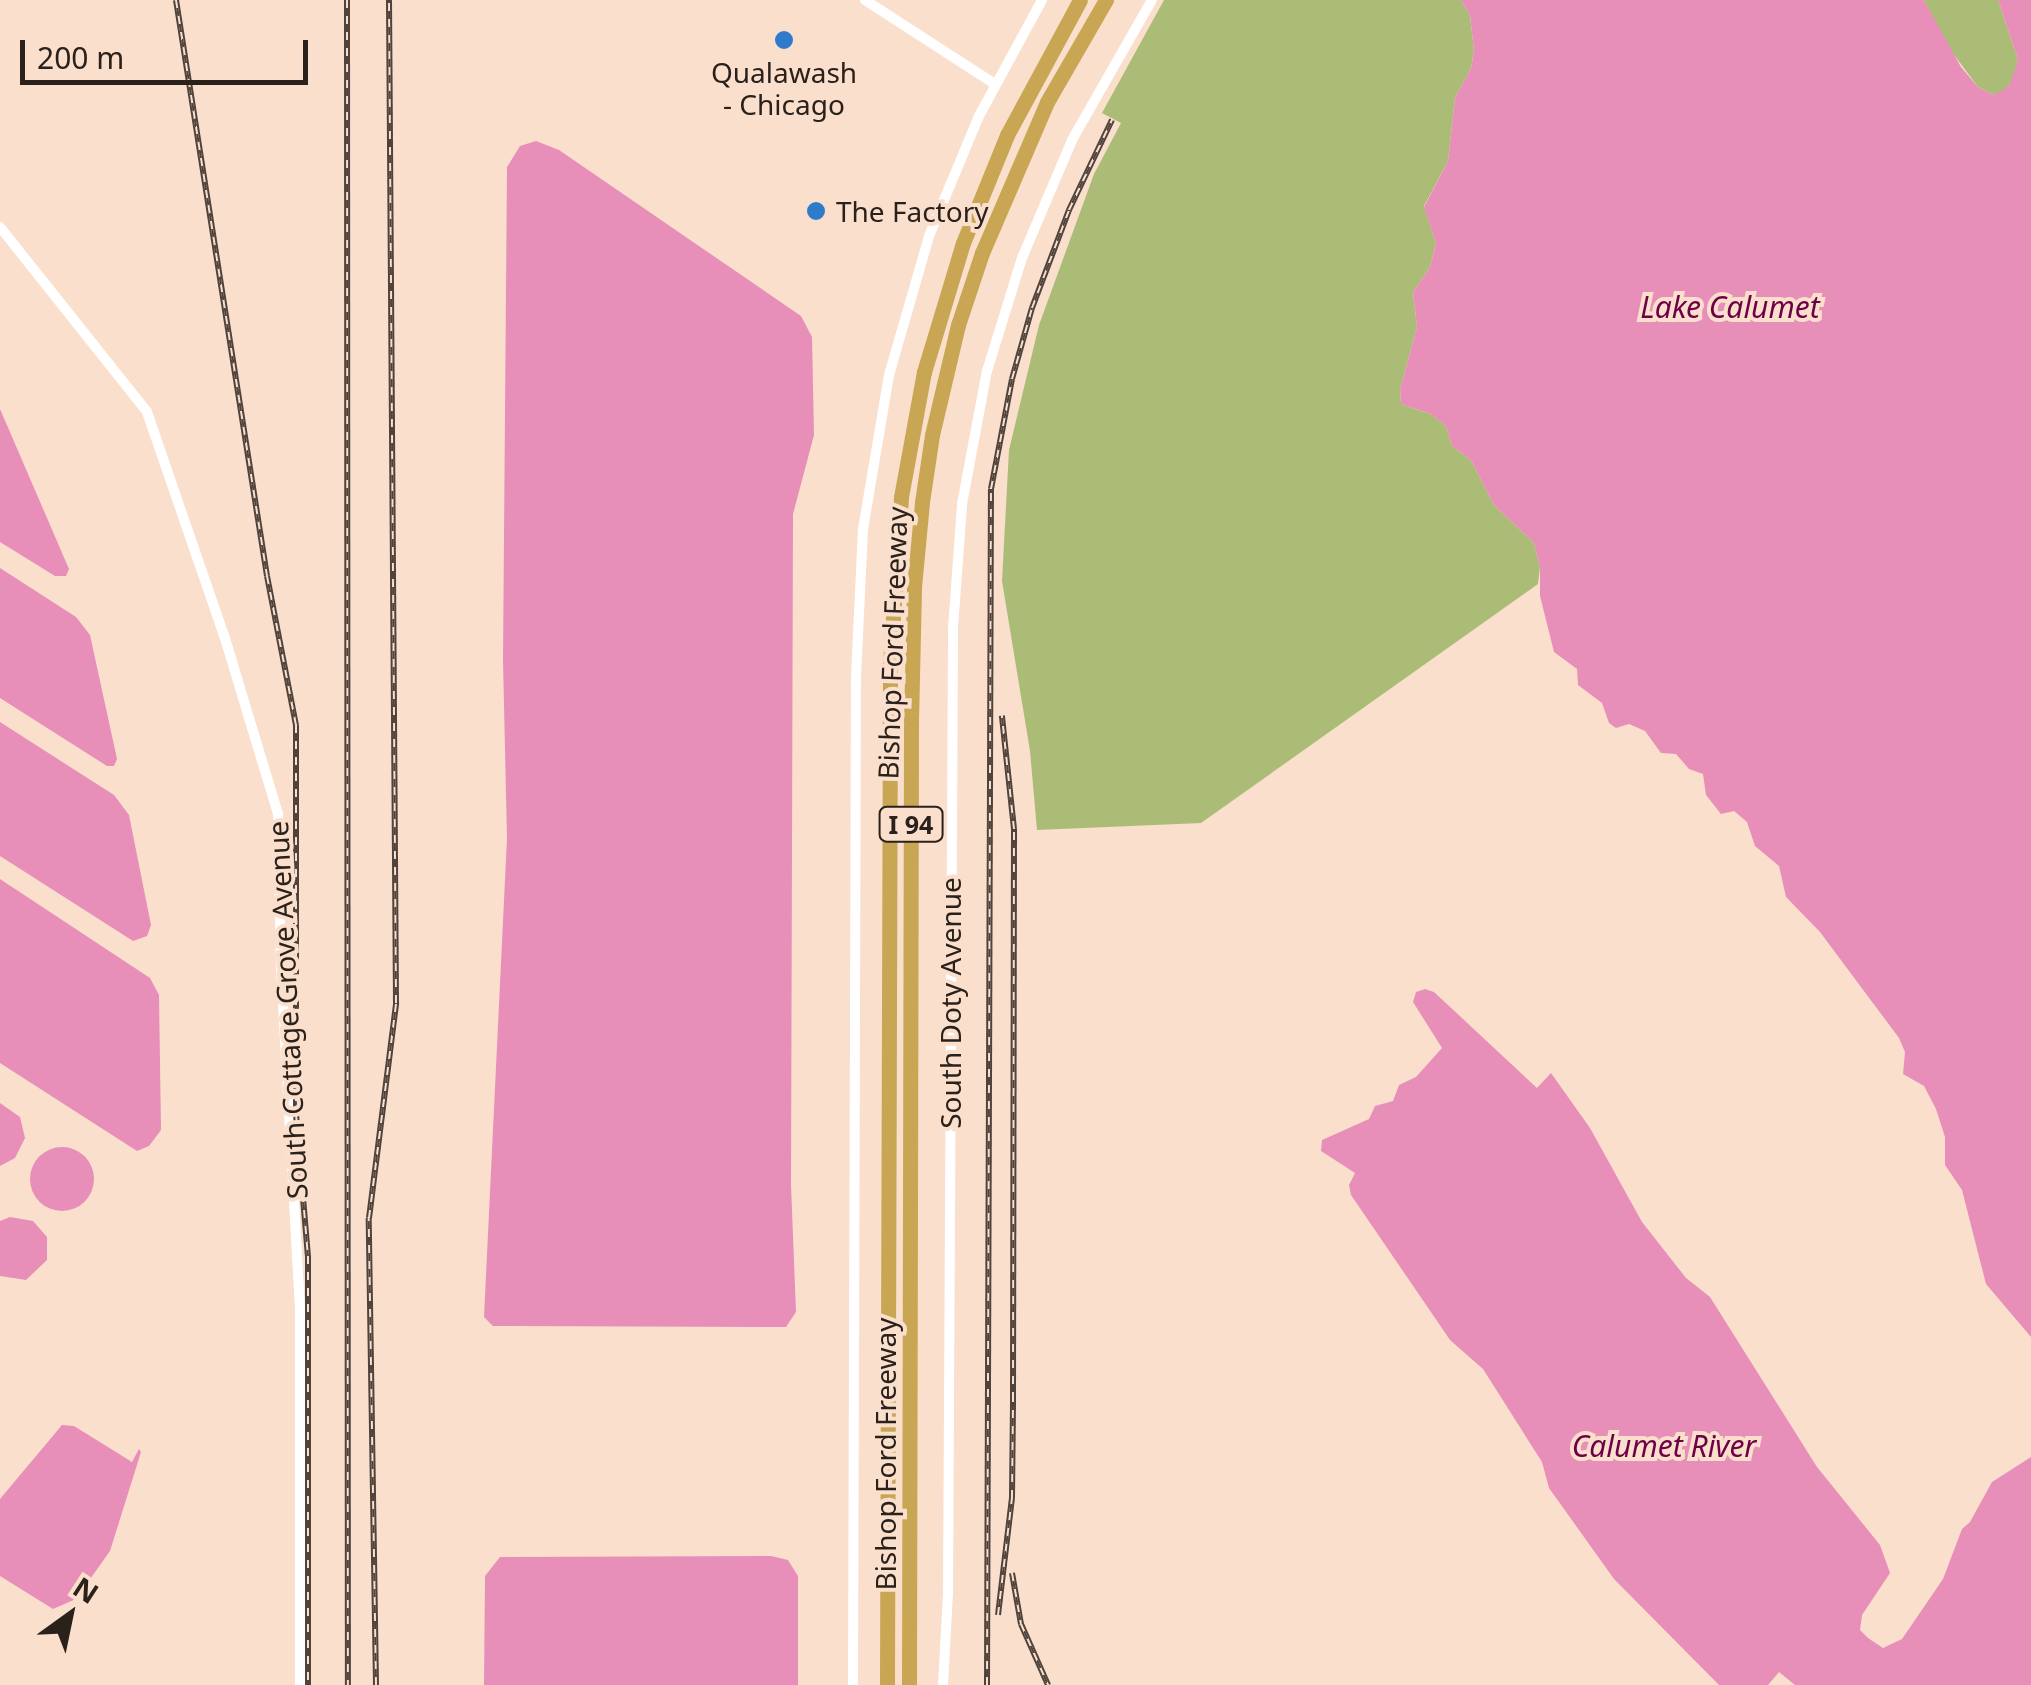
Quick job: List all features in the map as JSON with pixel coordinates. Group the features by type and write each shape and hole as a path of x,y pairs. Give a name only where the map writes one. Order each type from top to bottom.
{"highway":[{"name":"Bishop Ford Freeway","path":"887,1685 890,664 897,536 916,411 962,243 1007,135 1080,0"},
{"name":"Bishop Ford Freeway","path":"909,1685 912,721 914,587 922,502 932,435 958,325 982,252 1046,102 1106,0"}],"street":[{"path":"865,0 994,84"},
{"path":"853,1685 856,677 863,529 878,425 911,289 948,184 994,84 1042,0"},
{"name":"South Doty Avenue","path":"943,1685 948,1594 953,628 964,490 987,370 1032,232 1091,104 1152,0"},
{"name":"South Cottage Grove Avenue","path":"0,227 146,412 224,635 278,814 280,970 300,1308 300,1685"}],"green space":[{"path":"1164,0 1461,0 1470,16 1474,50 1471,68 1455,98 1448,161 1424,206 1436,243 1430,267 1413,292 1417,327 1400,390 1401,404 1431,414 1446,426 1452,446 1471,460 1494,505 1534,543 1540,567 1538,584 1201,823 1037,830 1030,751 1002,581 1009,450 1039,325 1094,174 1121,123 1102,113"},
{"path":"1924,0 1998,0 2018,60 2005,92 1994,95 1978,87 1946,44"}],"water":[{"name":"Lake Calumet","path":"1461,0 1924,0 1961,67 1978,87 1994,95 2009,86 2018,60 1998,0 2031,0 2031,1337 1986,1284 1962,1190 1945,1165 1945,1137 1936,1109 1924,1086 1903,1074 1905,1052 1899,1038 1820,932 1786,897 1779,866 1755,846 1747,822 1734,811 1721,814 1706,795 1703,774 1689,769 1676,754 1661,753 1645,731 1629,724 1616,728 1609,723 1602,703 1578,685 1577,669 1554,652 1540,596 1540,567 1534,543 1494,505 1471,460 1452,446 1446,426 1431,414 1401,404 1400,390 1417,327 1413,292 1430,267 1436,243 1424,207 1448,161 1455,98 1471,68 1474,50 1470,16"},
{"path":"536,141 559,150 801,316 812,337 814,435 793,514 791,1185 796,1312 786,1327 493,1326 484,1317 507,838 503,660 507,167 520,146"},
{"path":"0,409 69,569 66,576 55,576 0,542"},
{"path":"0,568 76,617 90,635 117,759 114,766 107,766 0,698"},
{"path":"0,722 114,795 129,815 151,925 147,936 133,941 0,856"},
{"path":"0,879 150,978 159,995 161,1130 149,1146 137,1151 0,1063"},
{"name":"Calumet River","path":"1416,992 1434,992 1537,1088 1551,1073 1590,1128 1642,1222 1686,1278 1710,1297 1817,1467 1880,1545 1890,1573 1862,1615 1860,1630 1868,1638 1883,1648 1902,1639 1943,1579 1962,1529 1992,1482 2031,1457 2031,1685 1795,1685 1779,1672 1768,1685 1719,1685 1614,1579 1549,1488 1542,1462 1483,1369 1450,1340 1351,1195 1349,1185 1355,1173 1321,1151 1322,1140 1369,1119 1375,1106 1393,1101 1399,1085 1416,1077 1442,1048 1413,1002"},
{"path":"0,1103 20,1117 25,1138 15,1158 0,1166"},
{"path":"62,1147 85,1156 94,1179 85,1202 62,1211 39,1202 30,1179 39,1156"},
{"path":"10,1217 33,1221 47,1237 47,1260 26,1280 0,1276 0,1221"},
{"path":"62,1425 74,1426 132,1462 139,1449 141,1452 110,1551 76,1599 53,1609 0,1576 0,1499"},
{"path":"771,1556 788,1560 798,1576 798,1685 484,1685 485,1576 500,1557"}],"railway":[{"path":"176,0 267,576 296,725 296,1114 308,1256 308,1685"},
{"path":"347,0 348,1685"},
{"path":"376,1685 369,1218 396,1003 389,0"},
{"path":"987,1685 991,489 1012,379 1032,308 1069,210 1112,120"},
{"path":"998,1615 1012,1498 1013,1400 1014,829 1002,716"},
{"path":"1012,1573 1021,1624 1048,1685"}],"place":[{"name":"Qualawash - Chicago","path":"784,40"},
{"name":"The Factory","path":"816,211"}]}
